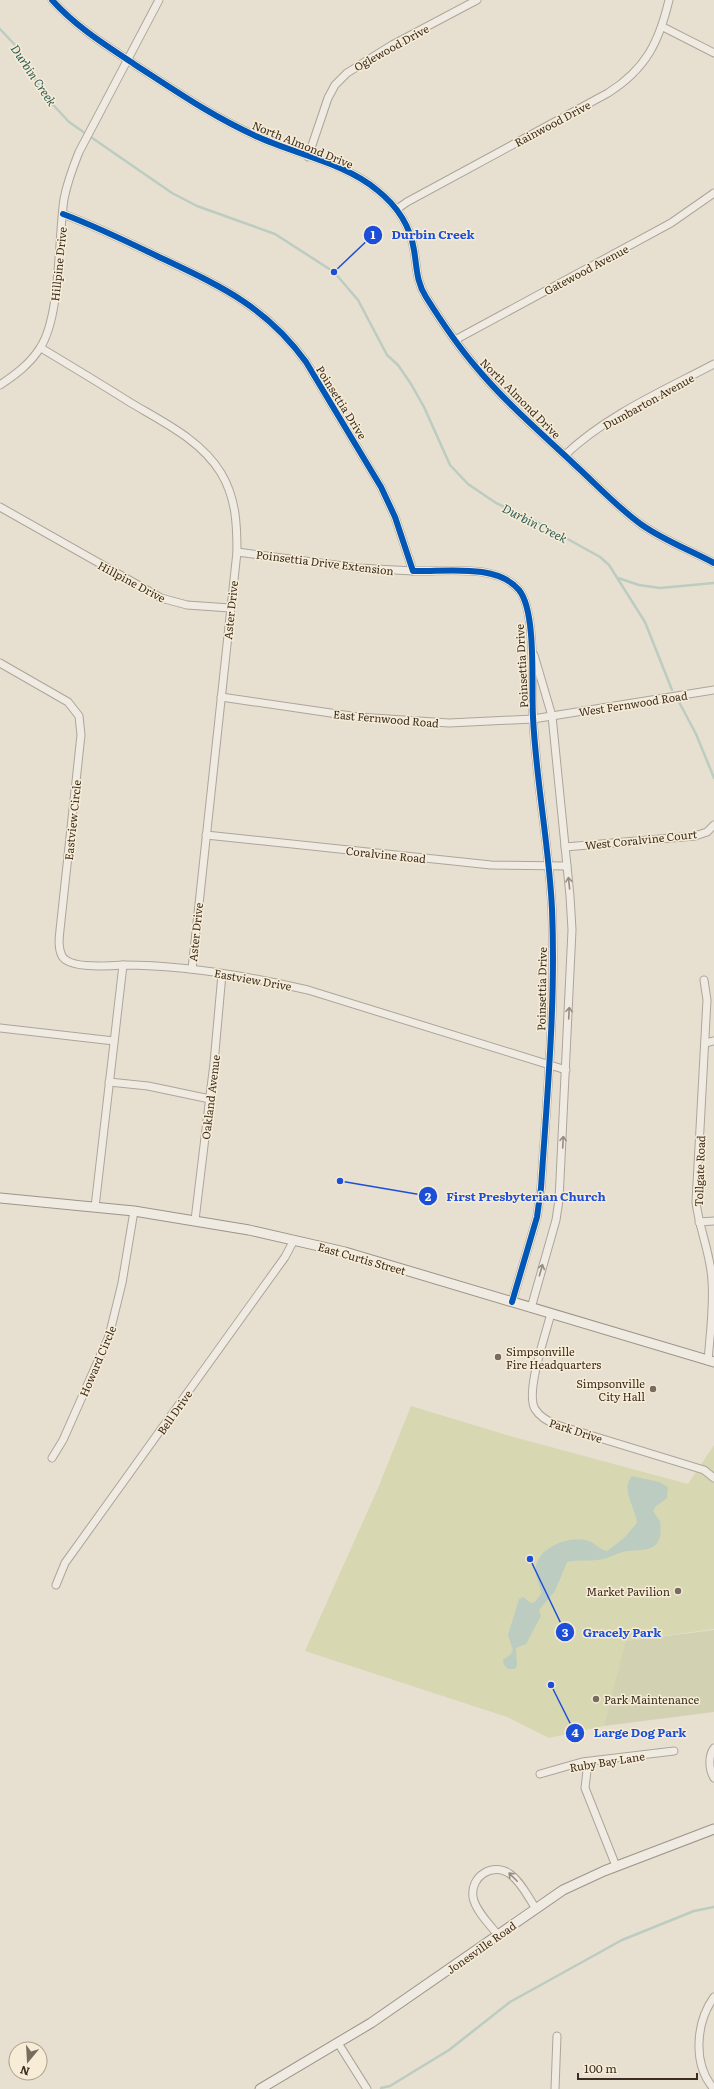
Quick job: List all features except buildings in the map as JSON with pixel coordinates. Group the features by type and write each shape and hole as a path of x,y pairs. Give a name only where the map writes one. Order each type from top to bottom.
{"main road":[{"name":"East Curtis Street","path":"0,1198 134,1211 195,1220 294,1240 345,1252 711,1362"},
{"name":"Jonesville Road","path":"260,2089 338,2043 399,2004 563,1890 616,1866 714,1829"}],"street":[{"name":"North Almond Drive","path":"52,0 89,34 220,119 359,178 377,190 397,209 406,225 412,240 416,273 420,285 455,340 490,383 565,455 641,524 661,538 714,563"},
{"name":"Hillpine Drive","path":"0,385 22,369 41,348 48,332 53,313 64,198 72,172 92,128 160,0"},
{"name":"Oglewood Drive","path":"308,157 328,98 335,85 346,72 392,45 477,0"},
{"name":"Rainwood Drive","path":"397,209 406,202 617,87 634,73 647,58 655,45 663,27 669,0"},
{"path":"663,27 714,54"},
{"name":"Gatewood Avenue","path":"455,340 671,222 714,193"},
{"name":"Poinsettia Drive","path":"63,214 95,226 208,280 245,302 280,329 306,362 381,487 395,516 413,571 484,572 509,581 518,589 525,601 532,646 552,716 572,930 559,1200 556,1220 531,1308"},
{"name":"Aster Drive","path":"41,348 192,441 206,454 221,474 231,496 237,520 237,552 192,969"},
{"name":"Dumbarton Avenue","path":"565,455 575,446 619,415 714,364"},
{"name":"Hillpine Drive","path":"0,507 157,596 187,605 230,608"},
{"name":"Poinsettia Drive Extension","path":"237,552 359,568 413,571"},
{"name":"Poinsettia Drive","path":"512,1302 537,1217 549,1064 552,910 533,719 532,646"},
{"name":"Eastview Circle","path":"0,663 68,702 76,712 80,721 81,735 60,930 60,949 62,955 70,962 83,965 123,965"},
{"name":"West Fernwood Road","path":"552,716 714,690"},
{"name":"East Fernwood Road","path":"221,697 358,717 424,722 449,723 533,719 552,716"},
{"name":"West Coralvine Court","path":"565,847 695,836 707,832 714,825"},
{"name":"Coralvine Road","path":"206,834 491,865 567,866"},
{"path":"95,1207 123,965"},
{"name":"Eastview Drive","path":"123,965 192,969 308,990 566,1070"},
{"name":"Oakland Avenue","path":"195,1220 210,1099 222,974"},
{"name":"Tollgate Road","path":"704,980 707,1000 696,1202 699,1222 711,1267 711,1362"},
{"path":"0,1028 114,1041"},
{"path":"705,1043 714,1041"},
{"path":"109,1082 148,1086 210,1099"},
{"name":"Howard Circle","path":"52,1458 63,1440 109,1336 122,1283 134,1211"},
{"path":"699,1222 714,1220"},
{"name":"Bell Drive","path":"56,1585 65,1564 285,1257 294,1240"},
{"name":"Park Drive","path":"551,1313 535,1370 532,1396 535,1409 544,1419 557,1425 704,1470 714,1478"},
{"path":"714,1748 711,1752 711,1772 714,1778"},
{"name":"Ruby Bay Lane","path":"540,1774 582,1762 674,1751"},
{"path":"588,1762 585,1788 616,1866"},
{"path":"498,1935 480,1912 473,1897 474,1886 482,1874 492,1869 509,1873 515,1878 536,1908"},
{"path":"714,1997 704,2016 700,2046 703,2070 714,2089"},
{"path":"555,2089 557,2036"},
{"path":"338,2043 367,2089"}],"green space":[{"path":"411,1406 510,1436 688,1484 714,1445 714,1629 627,1641 604,1726 549,1738 507,1717 305,1651 378,1488"},
{"path":"714,1630 714,1712 604,1726 626,1641"}],"shaded area":[{"path":"632,1476 659,1482 668,1487 667,1498 655,1507 653,1511 660,1521 661,1531 660,1538 657,1543 649,1549 624,1552 604,1559 567,1562 555,1591 539,1610 541,1616 526,1644 516,1648 517,1665 515,1669 508,1669 504,1665 503,1660 511,1654 513,1650 508,1635 519,1599 523,1597 531,1603 535,1602 541,1594 536,1574 536,1565 539,1558 552,1546 569,1540 585,1540 607,1551 624,1538 637,1523 628,1493 629,1481"}],"waterway":[{"name":"Durbin Creek","path":"0,29 16,46 45,96 69,122 172,193 197,206 275,234 334,272 358,300 387,355 398,365 411,384 424,407 450,465 468,484 496,503 539,523 600,557 609,565 645,622 672,690"},
{"path":"618,578 639,585 660,588 714,583"},
{"name":"Durbin Creek","path":"679,702 696,734 714,778"},
{"path":"381,2088 390,2086 449,2050 510,2002 622,1940 694,1911 714,1907"}],"cycle path":[{"path":"52,0 71,19 103,43 211,113 242,130 272,143 335,166 350,173 377,190 396,209 406,224 412,241 420,285 426,297 456,342 487,380 616,504 633,518 660,536 714,563"},
{"path":"63,214 110,234 220,287 239,298 274,325 306,362 381,487 395,517 413,571 455,570 484,572 509,581 519,590 525,601 531,632 533,717 552,909 553,979 541,1188 537,1217 512,1302"}],"place":[{"name":"Durbin Creek","path":"334,272"},
{"name":"First Presbyterian Church","path":"340,1181"},
{"name":"Simpsonville Fire Headquarters","path":"498,1357"},
{"name":"Simpsonville City Hall","path":"653,1389"},
{"name":"Gracely Park","path":"530,1559"},
{"name":"Market Pavilion","path":"678,1591"},
{"name":"Large Dog Park","path":"551,1685"},
{"name":"Park Maintenance","path":"596,1699"}]}
